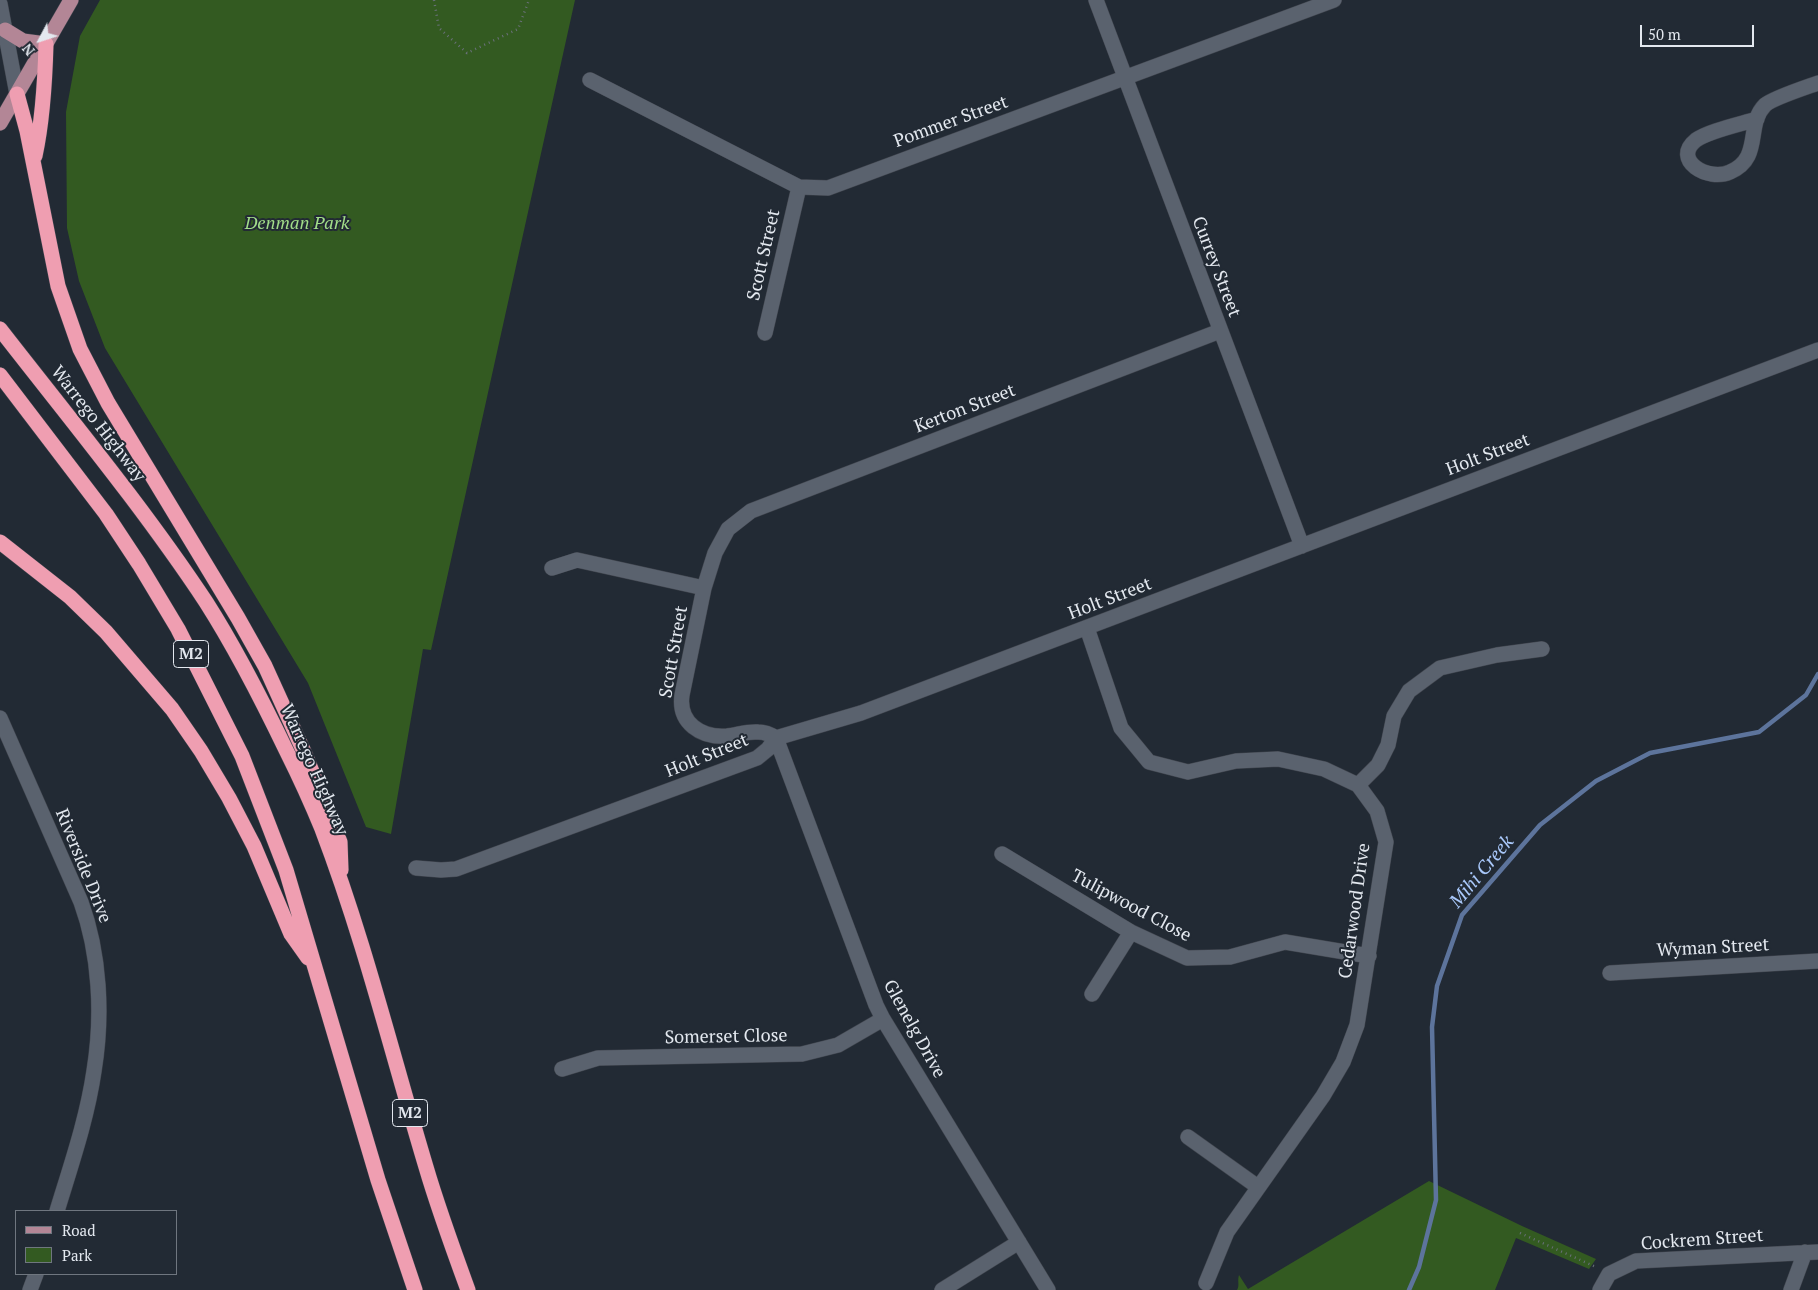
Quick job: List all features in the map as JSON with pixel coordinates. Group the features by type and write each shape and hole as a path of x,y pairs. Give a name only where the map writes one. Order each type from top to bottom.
{"highway":[{"path":"34,162 45,81 46,44"},
{"path":"17,94 34,162 44,222 58,286 80,349 116,418 265,666 306,754 340,842 341,884"},
{"name":"Warrego Highway","path":"0,329 118,479 206,604 240,661 276,729 321,828 341,884 378,1000 426,1170 468,1290"},
{"name":"M2","path":"0,375 106,514 139,564 178,629 245,764 286,870 378,1180 415,1290"},
{"path":"0,542 76,603 140,669 172,709 201,751 229,798 258,854 291,934 315,967"}],"main road":[{"path":"0,123 71,0"},
{"path":"4,30 23,40 46,44"}],"street":[{"name":"Currey Street","path":"1096,0 1302,546"},
{"name":"Pommer Street","path":"590,80 799,187 828,188 1334,0"},
{"path":"0,4 17,94"},
{"path":"1757,119 1702,136 1690,148 1688,156 1691,163 1696,169 1713,175 1727,174 1738,169 1745,163 1749,154 1757,119 1766,103 1818,83"},
{"name":"Scott Street","path":"765,333 799,187"},
{"name":"Kerton Street","path":"728,529 751,511 1220,331"},
{"name":"Holt Street","path":"416,868 452,870 757,758 768,749 776,738 861,713 1818,350"},
{"name":"Scott Street","path":"728,529 715,553 704,588 682,695 682,706 685,716 694,728 706,734 725,736 758,732 776,738"},
{"path":"552,568 577,560 704,588"},
{"name":"Cedarwood Drive","path":"1087,628 1121,728 1150,762 1188,772 1236,760 1278,759 1324,769 1358,785 1377,811 1386,842 1356,1025 1343,1062 1322,1096 1227,1232 1206,1282"},
{"path":"1358,785 1378,765 1388,745 1394,716 1409,691 1440,668 1497,655 1542,649"},
{"name":"Riverside Drive","path":"0,718 81,902 88,921 96,967 98,1003 94,1070 80,1135 57,1210"},
{"name":"Glenelg Drive","path":"776,738 869,988 883,1020 1048,1290"},
{"name":"Tulipwood Close","path":"1002,854 1131,932 1187,958 1230,957 1285,942 1368,956"},
{"path":"1092,994 1131,932"},
{"name":"Wyman Street","path":"1610,973 1818,961"},
{"name":"Somerset Close","path":"562,1070 598,1058 802,1054 838,1045 883,1020"},
{"path":"1188,1137 1258,1187"},
{"path":"942,1290 1019,1242"},
{"path":"1791,1290 1812,1252"},
{"name":"Cockrem Street","path":"1609,1274 1636,1261 1812,1252"},
{"path":"1600,1290 1609,1274"},
{"path":"30,1290 36,1275"}],"path":[{"path":"434,0 439,28 467,53 518,29 529,0"},
{"path":"1520,1233 1609,1274"}],"green space":[{"name":"Denman Park","path":"100,0 575,0 431,650 423,649 391,834 366,827 308,683 105,348 79,281 67,228 66,112 80,36"},
{"path":"1429,1181 1596,1259 1589,1269 1516,1238 1495,1290 1237,1290 1239,1275 1248,1289"}],"waterway":[{"name":"Mihi Creek","path":"1409,1290 1419,1267 1436,1200 1432,1027 1437,986 1462,915 1540,825 1596,781 1650,753 1759,732 1806,695 1818,674"}]}
